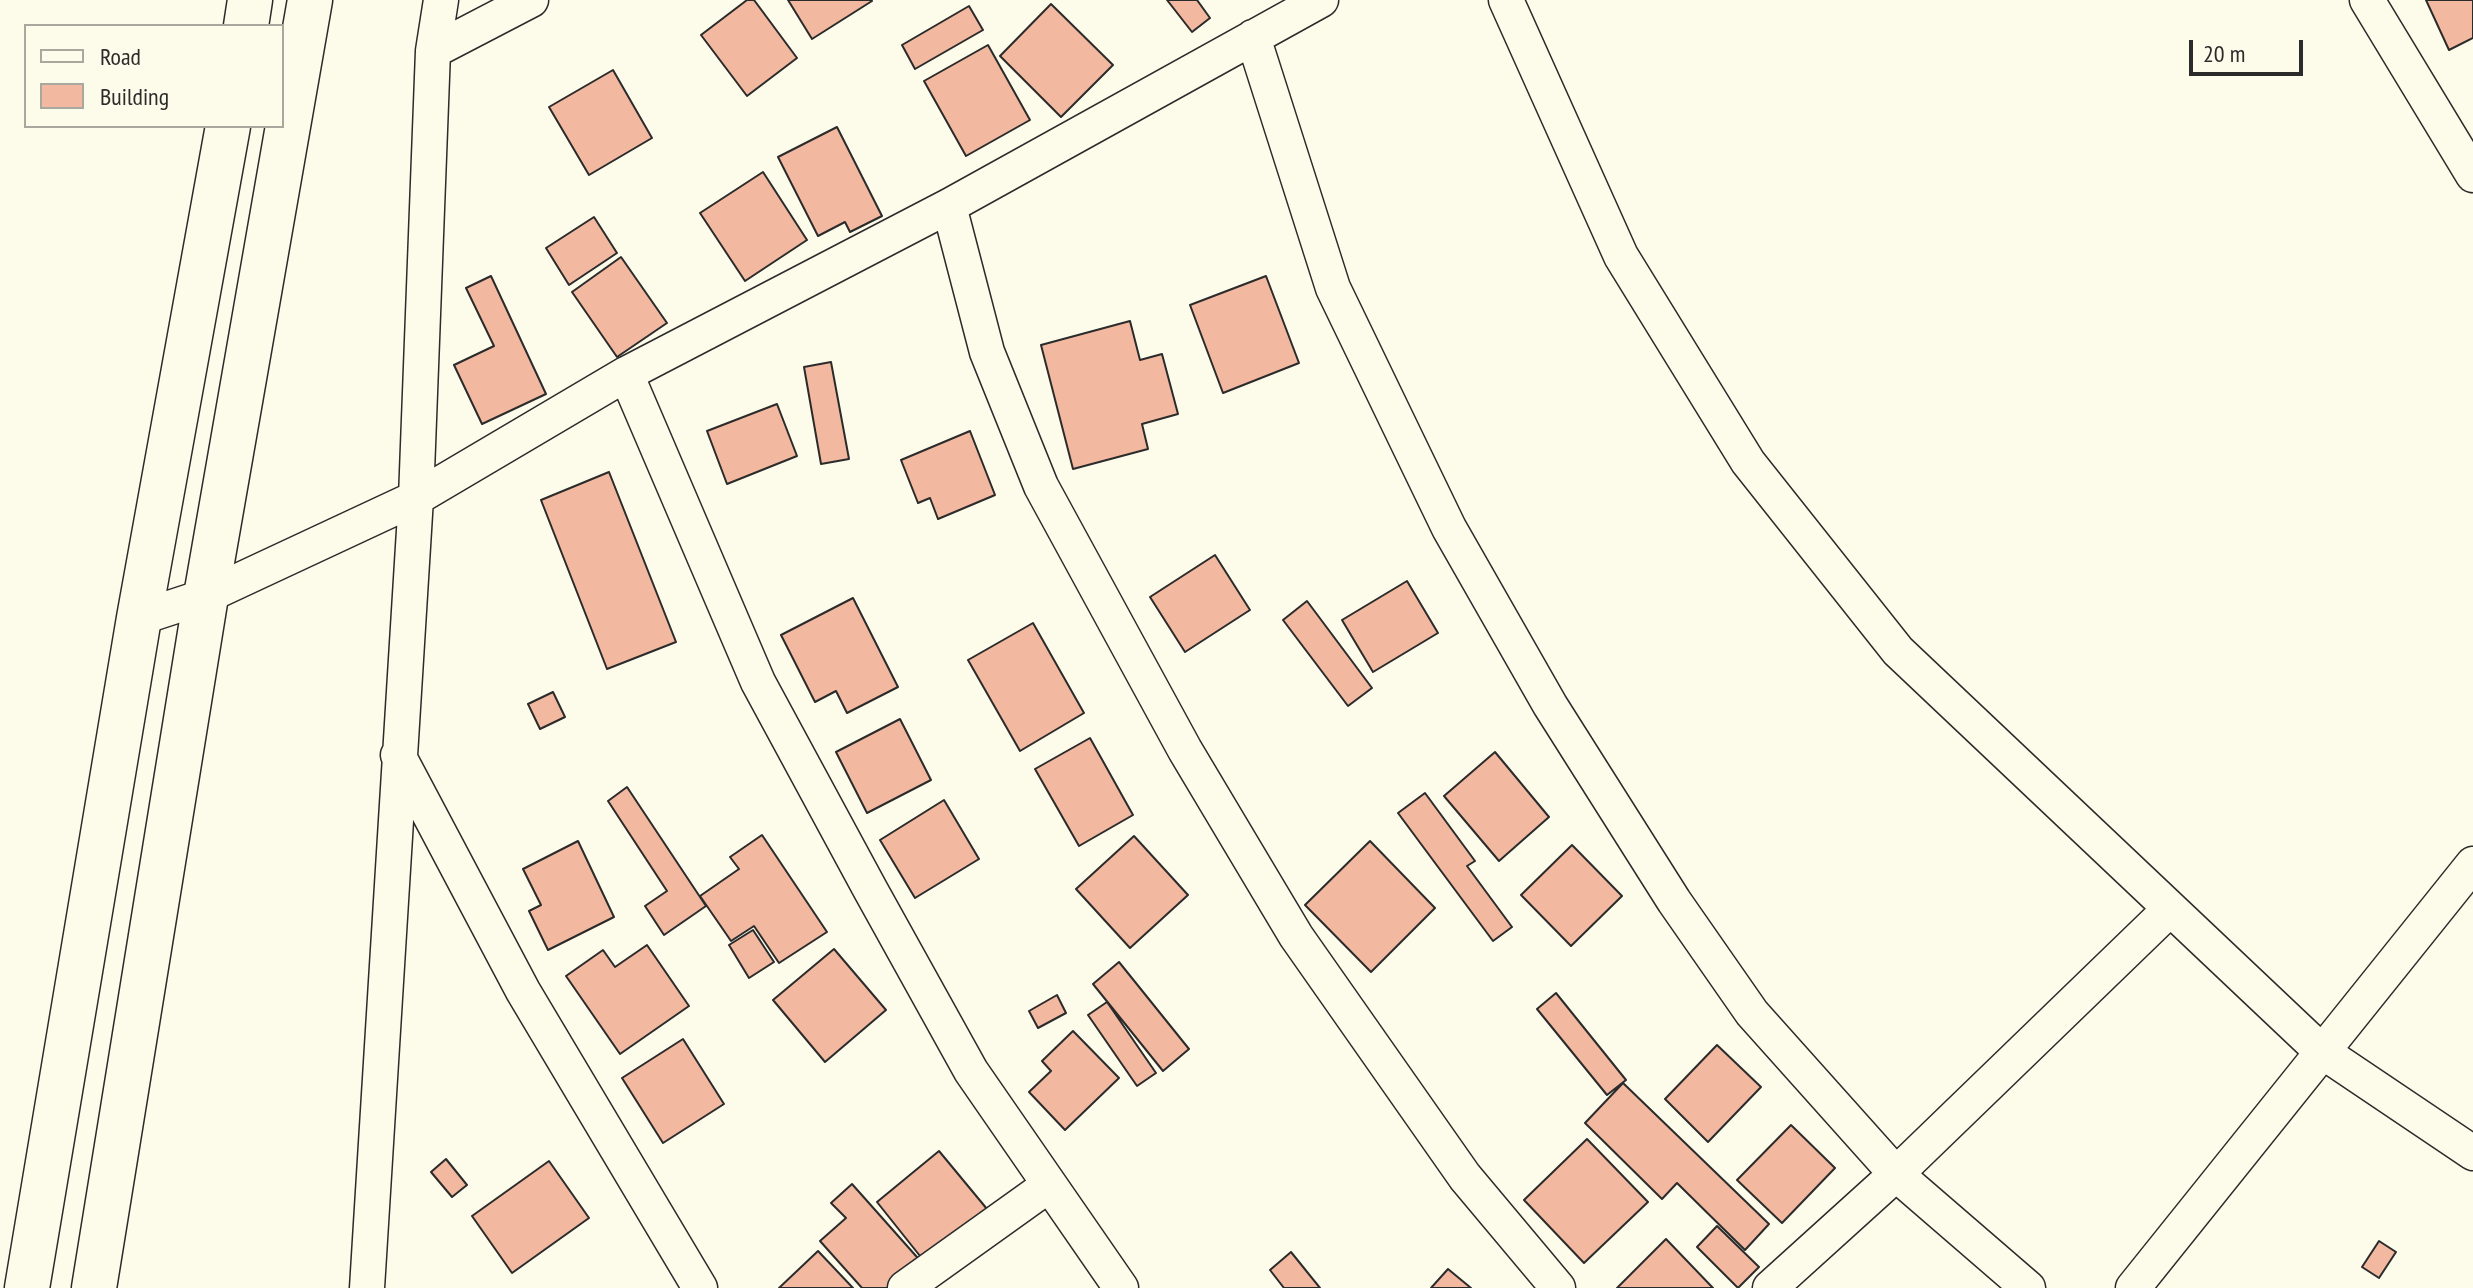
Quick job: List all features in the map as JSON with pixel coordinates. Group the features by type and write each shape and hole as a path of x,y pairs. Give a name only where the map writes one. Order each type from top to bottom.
{"main road":[{"path":"246,24 250,0"},
{"path":"94,1288 206,596 310,0"},
{"path":"27,1288 139,618 228,128"}],"street":[{"path":"367,1288 416,498 433,51 441,0"},
{"path":"433,51 531,0"},
{"path":"139,618 206,596 416,498 626,374 949,206 1321,0"},
{"path":"1506,0 1621,256 1748,462 1898,651 2320,1050 2473,1153"},
{"path":"2367,0 2473,175"},
{"path":"1253,37 1333,288 1465,556 1550,705 1674,901 1752,1013 1896,1174 2028,1288"},
{"path":"949,206 987,352 1041,486 1185,750 1305,949 1465,1177 1558,1288"},
{"path":"626,374 758,682 971,1071 1121,1288"},
{"path":"398,755 523,991 700,1288"},
{"path":"2133,1288 2320,1050 2473,864"},
{"path":"1770,1288 1896,1174 2170,909"},
{"path":"905,1288 1049,1185"}],"building":[{"path":"747,0 754,0 797,58 747,96 701,35"},
{"path":"788,0 871,0 872,1 812,39"},
{"path":"1167,0 1197,0 1210,18 1192,32"},
{"path":"2426,0 2473,0 2473,38 2449,50"},
{"path":"1051,4 1113,65 1061,117 1000,56"},
{"path":"969,6 983,30 915,69 902,45"},
{"path":"988,45 1030,120 966,156 924,81"},
{"path":"613,70 652,138 589,175 549,107"},
{"path":"837,127 882,216 850,232 845,222 818,236 778,157"},
{"path":"763,172 807,240 745,281 700,213"},
{"path":"594,217 617,253 569,285 546,248"},
{"path":"621,257 667,323 617,357 572,292"},
{"path":"491,276 546,394 482,424 454,365 494,346 466,288"},
{"path":"1266,276 1299,363 1223,393 1190,305"},
{"path":"1130,321 1140,360 1162,354 1178,414 1142,424 1148,449 1073,469 1041,345"},
{"path":"831,362 849,459 821,464 804,367"},
{"path":"777,404 797,456 727,484 707,431"},
{"path":"970,431 995,495 938,519 930,498 918,503 901,460"},
{"path":"609,472 676,642 607,669 541,500"},
{"path":"1215,555 1250,610 1185,652 1150,597"},
{"path":"1407,581 1438,633 1373,672 1342,620"},
{"path":"853,598 898,687 847,713 836,691 815,702 781,635"},
{"path":"1307,601 1372,688 1348,706 1283,620"},
{"path":"1033,623 1084,713 1020,751 968,660"},
{"path":"553,692 565,717 540,729 528,704"},
{"path":"900,719 931,780 867,813 836,752"},
{"path":"1090,738 1133,815 1079,846 1035,769"},
{"path":"1495,752 1549,817 1499,861 1444,796"},
{"path":"627,787 706,906 664,935 645,906 667,891 608,801"},
{"path":"1425,793 1475,861 1467,866 1512,927 1493,941 1398,813"},
{"path":"944,800 979,859 915,898 880,840"},
{"path":"762,835 827,932 779,963 754,926 731,941 700,896 739,869 730,857"},
{"path":"1134,836 1188,895 1130,948 1076,889"},
{"path":"578,841 614,917 548,950 529,911 541,905 523,869"},
{"path":"1370,841 1435,908 1371,972 1305,905"},
{"path":"1572,845 1622,896 1571,946 1521,895"},
{"path":"753,930 774,962 749,978 729,945"},
{"path":"647,945 689,1006 620,1054 566,976 603,950 615,967"},
{"path":"834,949 886,1010 825,1062 773,1000"},
{"path":"1119,962 1189,1049 1163,1071 1093,984"},
{"path":"1556,993 1626,1080 1607,1095 1537,1009"},
{"path":"1057,995 1066,1013 1038,1028 1029,1011"},
{"path":"1107,1002 1156,1073 1137,1086 1088,1015"},
{"path":"1073,1031 1119,1078 1065,1130 1029,1092 1051,1071 1042,1061"},
{"path":"683,1039 724,1104 663,1143 622,1078"},
{"path":"1717,1045 1761,1087 1708,1142 1665,1099"},
{"path":"1623,1083 1769,1224 1745,1250 1677,1183 1662,1199 1585,1123"},
{"path":"1791,1125 1835,1168 1782,1223 1737,1180"},
{"path":"1587,1139 1648,1202 1584,1263 1524,1200"},
{"path":"939,1151 987,1209 924,1261 877,1202"},
{"path":"446,1159 467,1185 452,1197 431,1172"},
{"path":"549,1161 589,1218 512,1273 472,1216"},
{"path":"852,1184 924,1265 899,1288 862,1288 820,1241 846,1218 831,1203"},
{"path":"1717,1226 1759,1267 1738,1288 1697,1247"},
{"path":"1666,1239 1713,1288 1617,1288"},
{"path":"2379,1241 2396,1252 2379,1278 2362,1267"},
{"path":"818,1251 853,1288 779,1288"},
{"path":"1291,1252 1320,1288 1284,1288 1270,1270"},
{"path":"1448,1269 1471,1288 1431,1288"}]}
